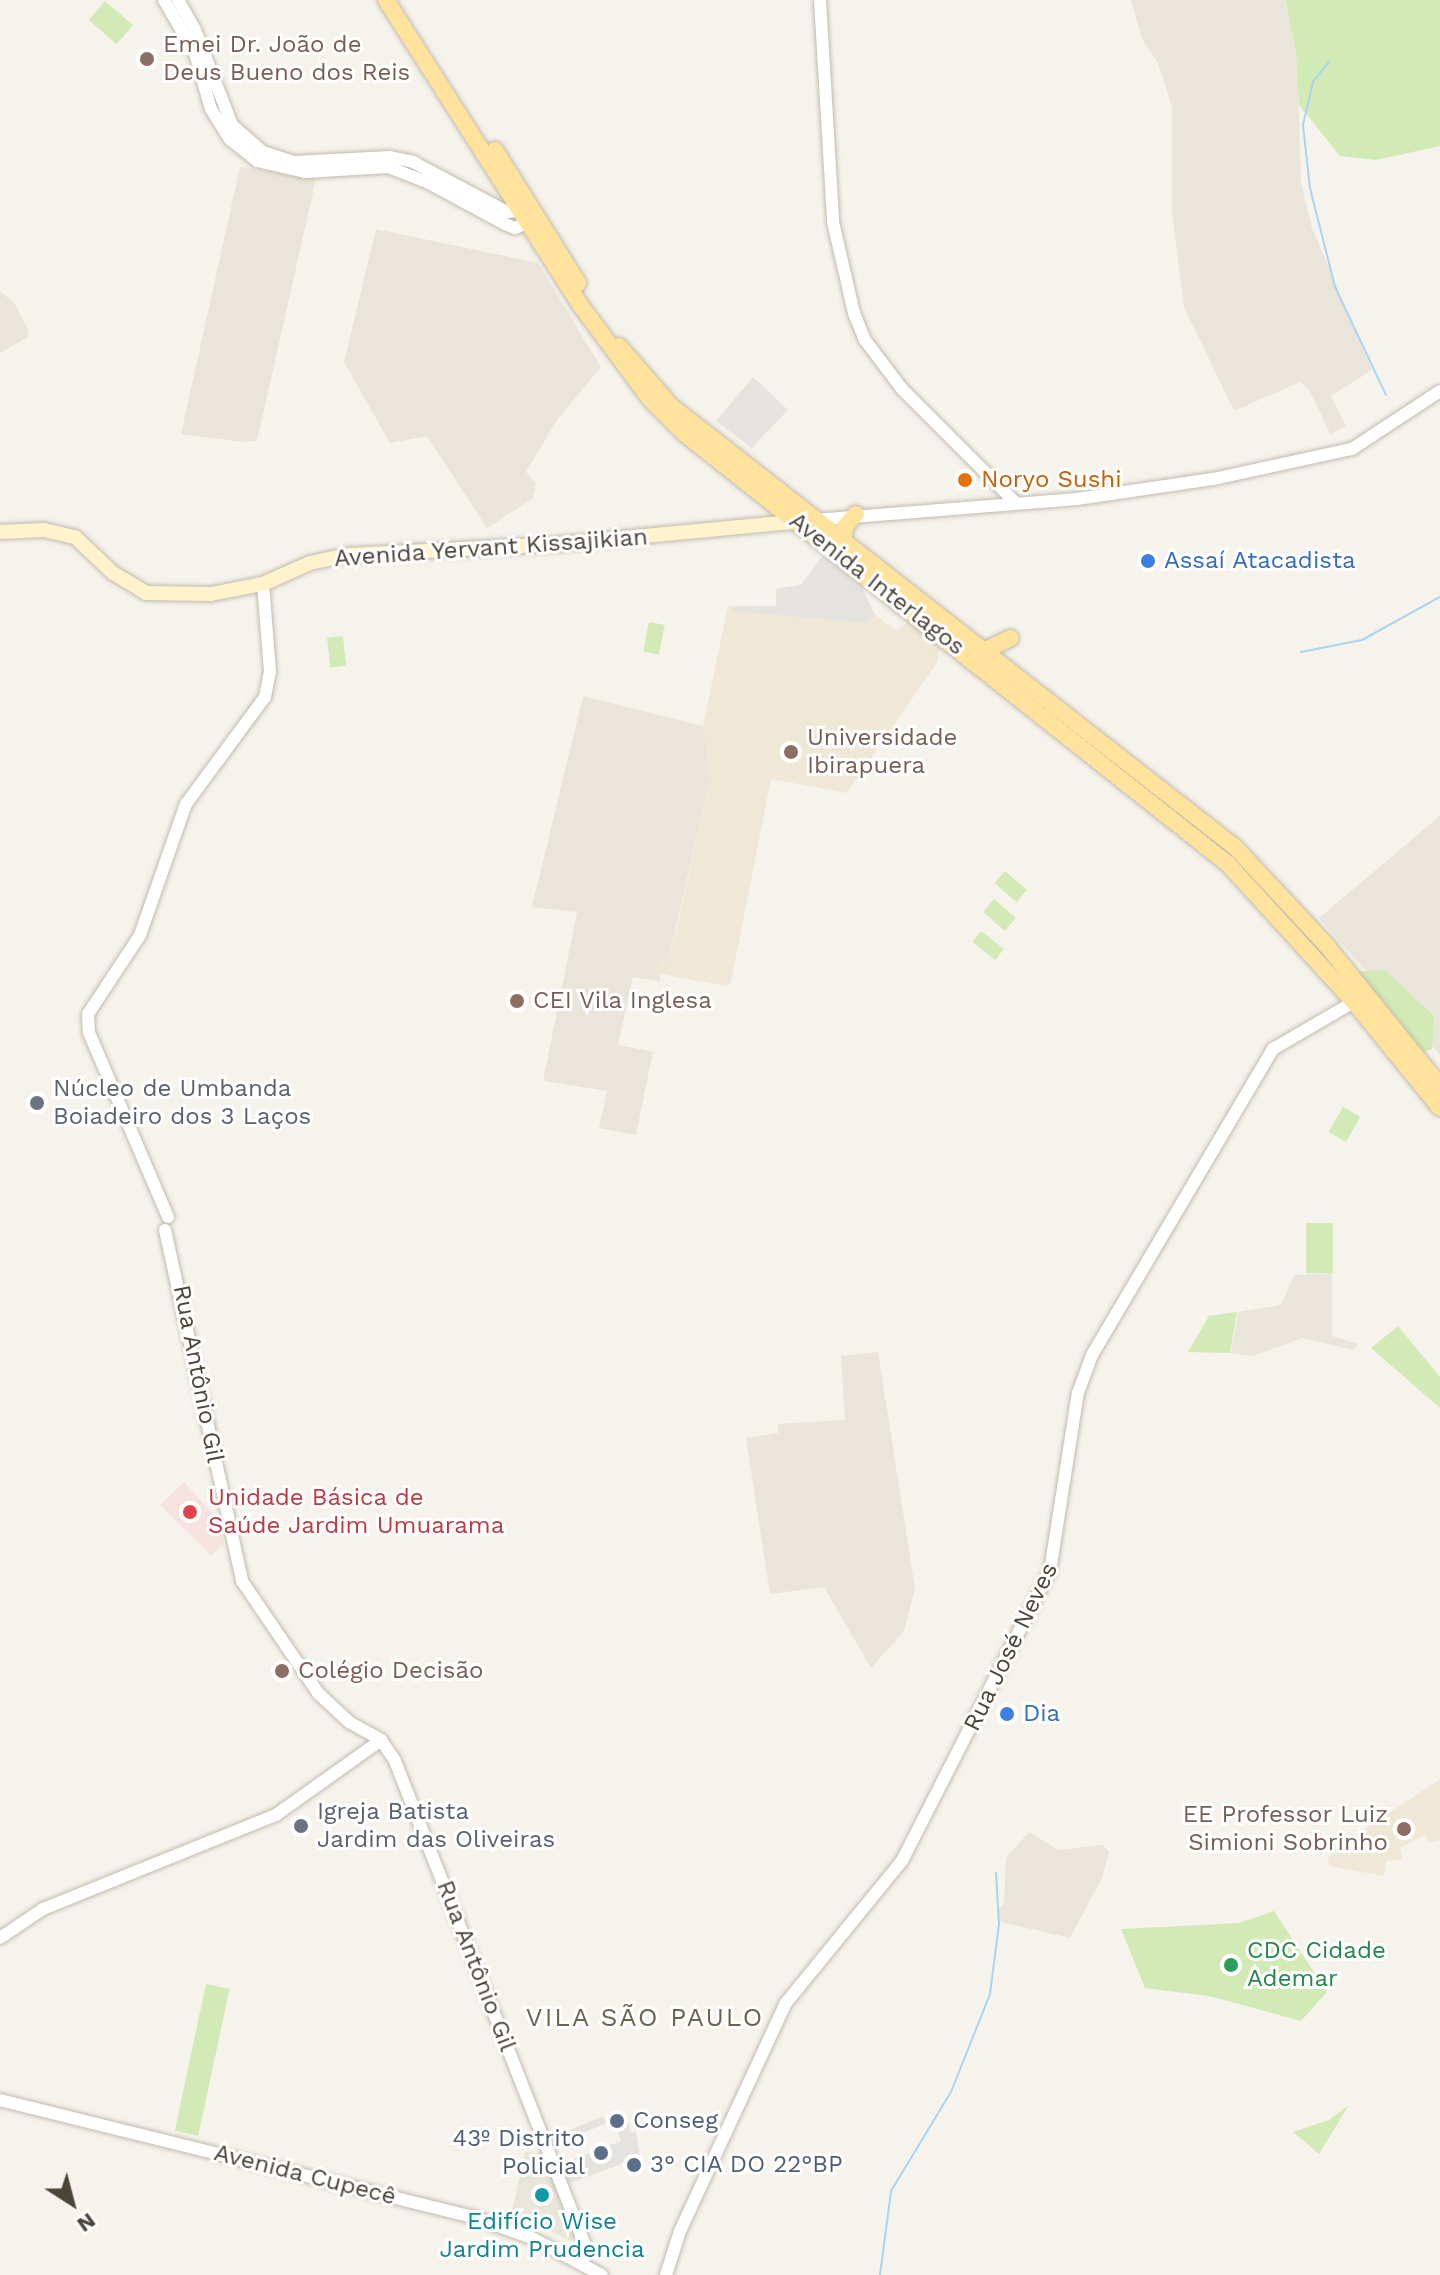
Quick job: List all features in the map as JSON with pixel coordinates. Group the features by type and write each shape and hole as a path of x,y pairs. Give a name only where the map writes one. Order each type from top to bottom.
{"main road":[{"name":"Avenida Interlagos","path":"386,0 621,349 671,406 843,542 1232,867 1440,1086"},
{"name":"Avenida Interlagos","path":"398,0 635,384 685,434 797,522 984,660"},
{"path":"843,542 845,527 856,514"},
{"name":"Avenida Yervant Kissajikian","path":"0,532 44,530 75,537 125,582 146,593 211,594 263,584 310,563 349,555 560,544 815,520"},
{"path":"984,660 1011,638"},
{"name":"Avenida Interlagos","path":"1360,999 1440,1108"}],"street":[{"path":"164,0 195,53 211,109 230,139 257,161 305,172 388,167 427,182 505,224 529,215"},
{"path":"178,0 202,44 228,117 263,152 294,162 390,157 413,162 507,212 529,215"},
{"path":"820,0 833,222 854,313 865,340 902,389 1015,502"},
{"path":"815,520 1143,491 1352,449 1440,391"},
{"name":"Rua Antônio Gil","path":"263,584 270,671 265,697 186,804 140,935 88,1014 89,1033 160,1199 167,1223 242,1581 318,1693 343,1717 381,1740 395,1761 585,2245 583,2265"},
{"name":"Rua José Neves","path":"666,2275 680,2231 786,2003 902,1861 1050,1571 1088,1363 1273,1049 1360,999"},
{"path":"0,1938 43,1909 276,1815 381,1740"},
{"name":"Avenida Cupecê","path":"0,2100 476,2218 532,2238 602,2275"}],"shaded area":[{"path":"1131,0 1284,0 1297,51 1301,182 1312,228 1372,370 1331,396 1346,426 1330,434 1310,391 1300,382 1234,411 1184,307 1172,212 1172,106 1158,63 1142,39"},
{"path":"240,167 316,179 257,441 242,442 181,434"},
{"path":"376,229 538,263 601,367 557,420 526,472 536,483 533,498 487,528 427,436 390,443 344,362"},
{"path":"0,291 15,304 28,329 28,337 0,353"},
{"path":"753,377 788,410 752,448 716,421"},
{"name":"Universidade Ibirapuera","path":"824,554 859,581 875,615 896,630 909,622 939,645 938,661 847,793 771,779 731,982 726,986 656,973 660,960 668,962 710,779 703,726 728,606 776,606 776,589 801,585"},
{"path":"824,554 859,581 875,615 867,623 733,611 734,606 776,606 776,589 801,585"},
{"path":"583,696 703,726 710,779 668,962 660,960 660,981 633,977 618,1045 653,1052 636,1135 599,1128 607,1091 543,1081 577,912 532,907"},
{"path":"1440,816 1440,1055 1319,918"},
{"path":"1332,1273 1332,1336 1358,1344 1353,1350 1302,1338 1253,1356 1231,1353 1238,1312 1281,1305 1294,1275"},
{"path":"878,1352 915,1589 904,1631 871,1668 824,1587 770,1594 746,1438 778,1433 778,1424 845,1420 841,1356"},
{"name":"Unidade Básica de Saúde Jardim Umuarama","path":"184,1482 219,1520 224,1544 211,1555 160,1505"},
{"name":"EE Professor Luiz Simioni Sobrinho","path":"1440,1779 1440,1840 1428,1842 1425,1834 1400,1848 1402,1859 1386,1861 1384,1876 1329,1866 1328,1858 1338,1847"},
{"path":"1029,1832 1058,1850 1103,1845 1109,1852 1102,1878 1070,1938 1001,1922 997,1910 1004,1904 1006,1858"},
{"path":"603,2116 606,2123 555,2145 551,2138"},
{"path":"628,2119 631,2133 636,2132 640,2157 568,2184 561,2164 621,2141 615,2124"},
{"path":"525,2152 545,2153 575,2238 570,2241 512,2211"}],"green space":[{"path":"1285,0 1440,0 1440,146 1376,160 1340,156 1299,105 1296,51"},
{"path":"105,1 133,25 117,44 89,20"},
{"path":"649,622 665,625 659,655 643,651"},
{"path":"343,636 346,666 330,668 327,638"},
{"path":"1005,871 1027,890 1016,902 995,883"},
{"path":"994,899 1016,918 1005,931 983,912"},
{"path":"981,931 1004,949 995,960 972,942"},
{"path":"1385,970 1434,1016 1432,1049 1418,1054 1352,972"},
{"path":"1343,1107 1360,1117 1346,1142 1328,1132"},
{"path":"1306,1223 1333,1223 1333,1273 1306,1273"},
{"path":"1237,1312 1230,1353 1188,1352 1209,1316"},
{"path":"1398,1326 1440,1377 1440,1408 1371,1348"},
{"path":"1274,1911 1327,1992 1301,2021 1209,1996 1145,1988 1121,1929 1239,1923"},
{"path":"206,1984 229,1989 198,2136 175,2131"},
{"path":"1349,2105 1319,2154 1293,2132 1329,2120"}],"waterway":[{"path":"1329,62 1313,82 1303,125 1310,188 1335,287 1386,395"},
{"path":"1301,652 1362,640 1440,597"},
{"path":"880,2275 891,2191 951,2092 990,1994 999,1924 996,1873"}],"place":[{"name":"Emei Dr. João de Deus Bueno dos Reis","path":"147,59"},
{"name":"Noryo Sushi","path":"965,480"},
{"name":"Assaí Atacadista","path":"1148,561"},
{"name":"Universidade Ibirapuera","path":"791,752"},
{"name":"CEI Vila Inglesa","path":"517,1001"},
{"name":"Núcleo de Umbanda Boiadeiro dos 3 Laços","path":"37,1103"},
{"name":"Unidade Básica de Saúde Jardim Umuarama","path":"190,1512"},
{"name":"Colégio Decisão","path":"282,1671"},
{"name":"Dia","path":"1007,1714"},
{"name":"Igreja Batista Jardim das Oliveiras","path":"301,1826"},
{"name":"EE Professor Luiz Simioni Sobrinho","path":"1404,1829"},
{"name":"CDC Cidade Ademar","path":"1231,1965"},
{"name":"Conseg","path":"617,2121"},
{"name":"43º Distrito Policial","path":"601,2153"},
{"name":"3° CIA DO 22°BP","path":"634,2165"},
{"name":"Edifício Wise Jardim Prudencia","path":"542,2195"}],"district":[{"name":"VILA SÃO PAULO","path":"645,2018"}]}
